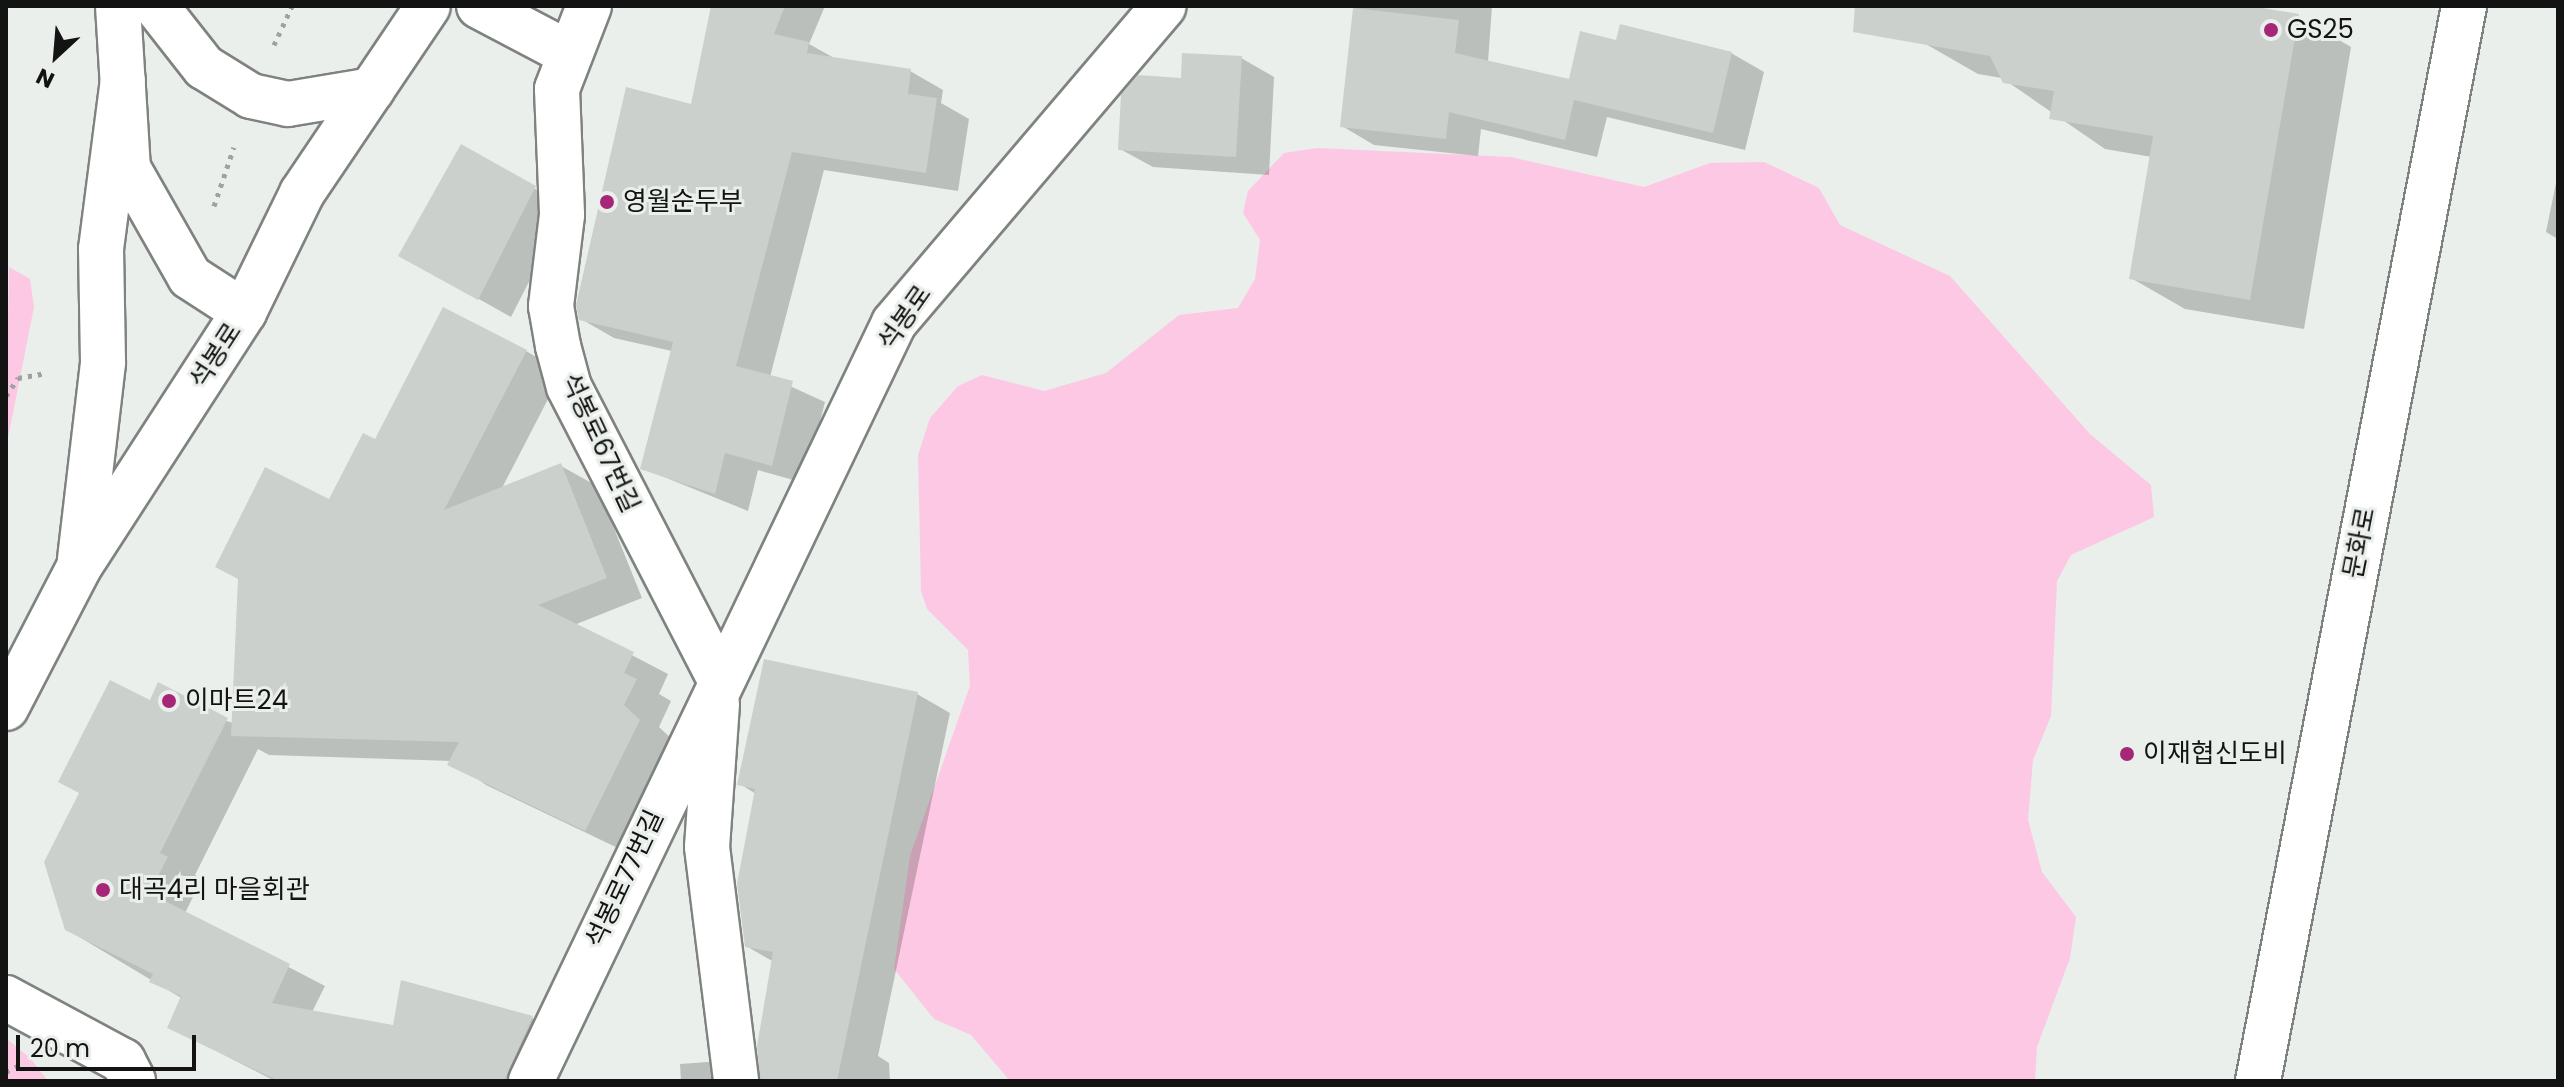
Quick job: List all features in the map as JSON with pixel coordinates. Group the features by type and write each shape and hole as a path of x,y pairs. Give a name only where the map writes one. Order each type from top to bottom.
{"main road":[{"path":"118,6 128,168 190,277 244,312"},
{"path":"156,6 204,67 251,96 288,104 372,90"},
{"name":"석봉로","path":"6,708 79,567 244,312 302,193 428,6"},
{"path":"479,6 570,54"},
{"name":"석봉로67번길","path":"589,6 557,89 554,135 562,215 551,306 558,346 569,387 719,678"},
{"name":"석봉로","path":"719,678 894,323 1164,6"},
{"name":"문화로","path":"2258,1081 2464,6"},
{"path":"79,567 103,362 101,249 123,80"},
{"path":"719,678 707,847 736,1081"},
{"name":"석봉로77번길","path":"531,1081 719,678"},
{"path":"6,998 128,1071 167,1081"}],"shaded area":[{"path":"1317,148 1511,157 1644,187 1710,163 1764,162 1819,188 1840,225 1950,276 2090,434 2151,485 2154,517 2071,555 2057,581 2051,716 2033,760 2028,820 2042,872 2076,917 2070,958 2037,1047 2035,1081 1010,1081 971,1035 934,1019 894,969 910,856 970,686 968,650 927,609 921,591 918,455 930,418 958,386 982,375 1044,391 1106,373 1179,315 1238,308 1255,279 1260,240 1243,213 1248,191 1284,153"},
{"path":"9,267 30,279 34,307 6,448"},
{"path":"6,1038 31,1059 48,1081 6,1081"}],"building":[{"path":"711,6 785,6 774,34 809,42 807,53 911,69 908,94 937,98 926,173 792,152 736,366 793,381 772,466 725,453 715,494 640,469 673,342 579,320 576,305 626,87 691,104"},
{"path":"1855,6 2251,6 2299,14 2250,300 2129,279 2153,136 2049,119 2054,91 2003,83 1990,56 1853,32"},
{"path":"1353,8 1459,20 1455,53 1569,79 1580,31 1616,40 1620,24 1732,52 1713,133 1574,100 1565,140 1449,112 1446,139 1340,127"},
{"path":"1182,53 1242,56 1236,157 1118,150 1121,95 1138,75 1181,78"},
{"path":"461,144 536,186 478,300 398,256"},
{"path":"443,307 527,350 444,510 561,463 607,578 538,605 634,652 624,673 637,679 624,705 640,720 585,831 447,765 459,742 231,736 238,579 215,567 265,467 329,499 363,433 375,439"},
{"path":"764,659 918,692 837,1081 760,1081 757,1046 773,952 745,947 737,884 755,789 737,785"},
{"path":"110,680 150,700 158,682 228,718 160,853 168,857 149,893 290,964 272,1003 393,1025 401,980 533,1016 504,1081 279,1081 167,1028 181,996 149,982 153,974 65,930 44,862 79,793 58,782"}],"place":[{"name":"GS25","path":"2271,30"},
{"name":"영월순두부","path":"607,202"},
{"name":"이마트24","path":"169,701"},
{"name":"이재협신도비","path":"2127,754"},
{"name":"대곡4리 마을회관","path":"103,890"}]}
